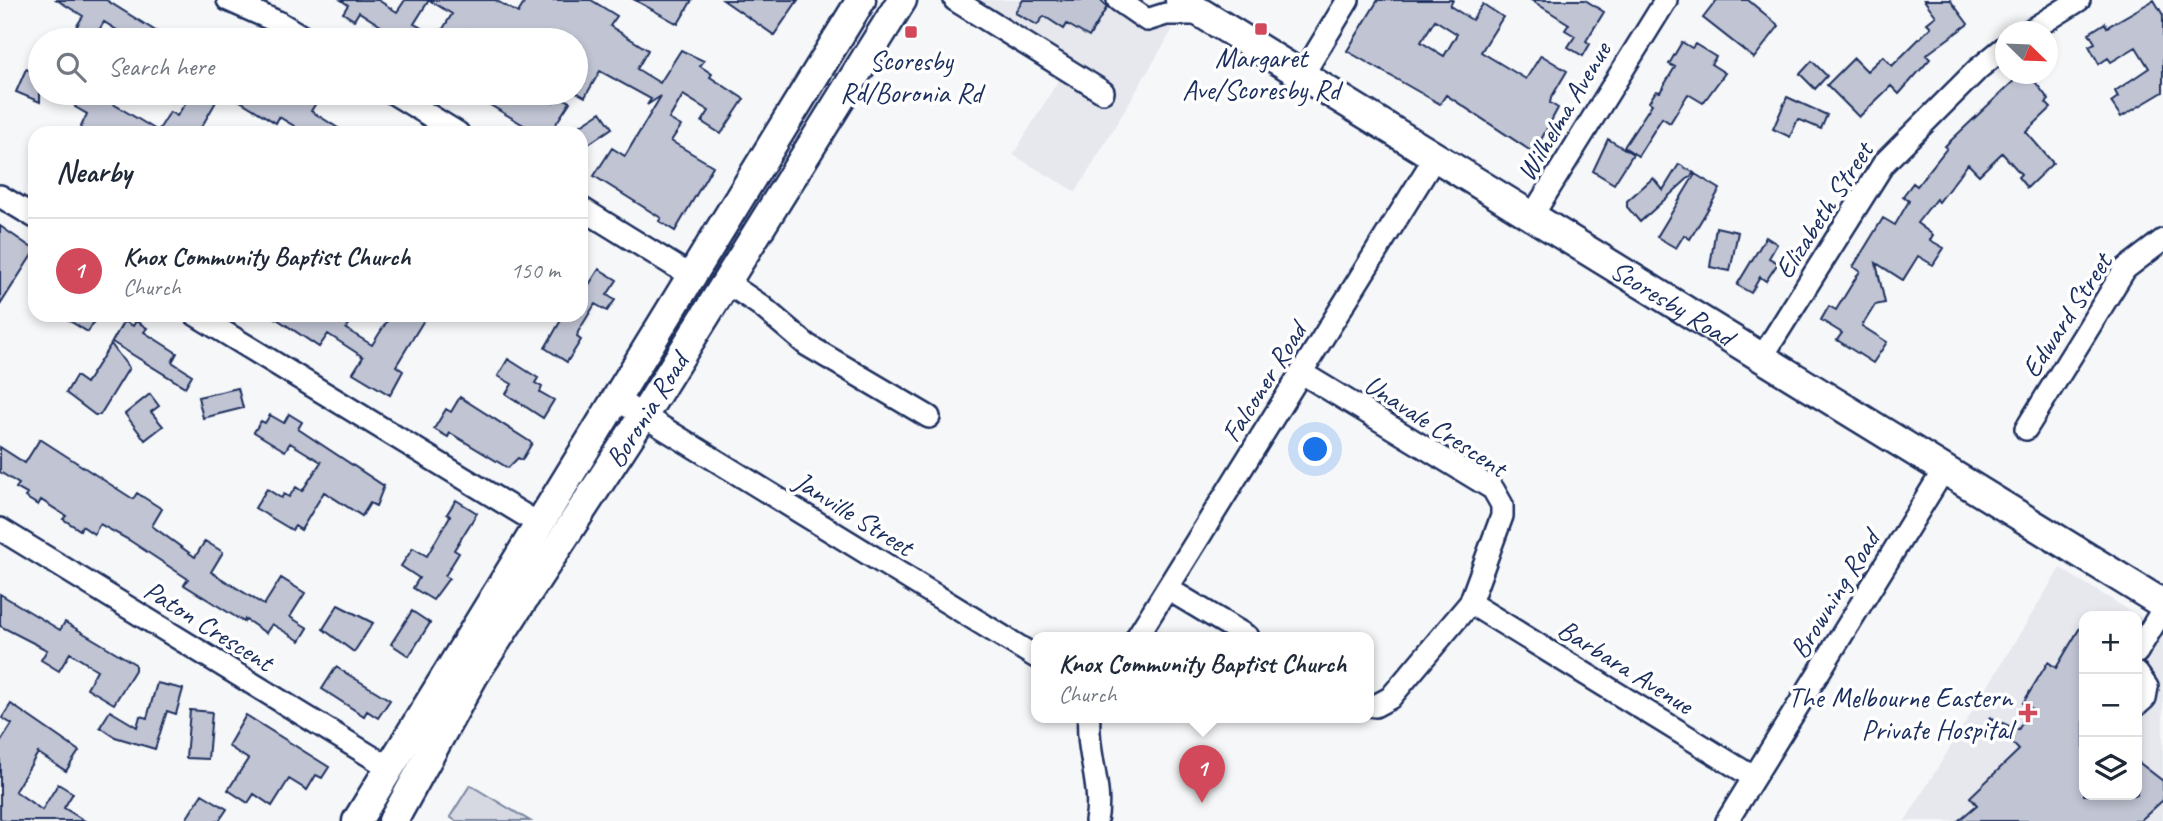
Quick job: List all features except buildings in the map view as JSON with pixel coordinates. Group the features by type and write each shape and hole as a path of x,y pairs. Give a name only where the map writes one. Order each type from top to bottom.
{"main road":[{"name":"Boronia Road","path":"357,821 861,0"},
{"name":"Boronia Road","path":"393,821 487,655 643,416 902,0"},
{"name":"Scoresby Road","path":"1190,7 1945,468 2163,607"}],"street":[{"path":"228,0 287,28"},
{"path":"955,0 1103,92"},
{"path":"1118,0 1147,20 1190,7"},
{"path":"1302,76 1348,0"},
{"name":"Wilhelma Avenue","path":"1532,216 1666,0"},
{"path":"2046,21 2079,0"},
{"name":"Elizabeth Street","path":"1762,357 1884,163 1995,55"},
{"path":"412,105 447,126"},
{"name":"Falconer Road","path":"1140,632 1435,157"},
{"path":"0,196 28,213"},
{"path":"588,212 691,276"},
{"name":"Edward Street","path":"2026,429 2124,269 2163,240"},
{"path":"726,282 760,305 807,345 929,417"},
{"path":"208,322 540,524"},
{"name":"Unavale Crescent","path":"1302,373 1493,489 1503,505 1502,516 1470,603 1390,698 1374,706"},
{"name":"Janville Street","path":"616,399 1031,654"},
{"name":"Browning Road","path":"1727,821 1945,468"},
{"name":"Paton Crescent","path":"0,529 390,768"},
{"path":"1168,589 1240,632"},
{"name":"Barbara Avenue","path":"1470,603 1753,777"},
{"path":"2142,643 2163,607"},
{"path":"2142,680 2147,687 2142,701"},
{"path":"1089,723 1088,748 1098,792 1096,821"}],"shaded area":[{"path":"937,0 1129,0 1173,29 1076,192 1013,155 1061,76"},
{"name":"The Melbourne Eastern Private Hospital","path":"2060,568 2130,611 2079,611 2079,800 2142,800 2142,618 2163,631 2163,821 1905,821"},
{"path":"470,785 530,821 456,821 450,817"}],"place":[{"name":"Margaret Ave/Scoresby Rd","path":"1261,29"},
{"name":"Scoresby Rd/Boronia Rd","path":"911,32"},
{"name":"The Melbourne Eastern Private Hospital","path":"2028,713"},
{"name":"Knox Community Baptist Church","path":"1202,803"}]}
